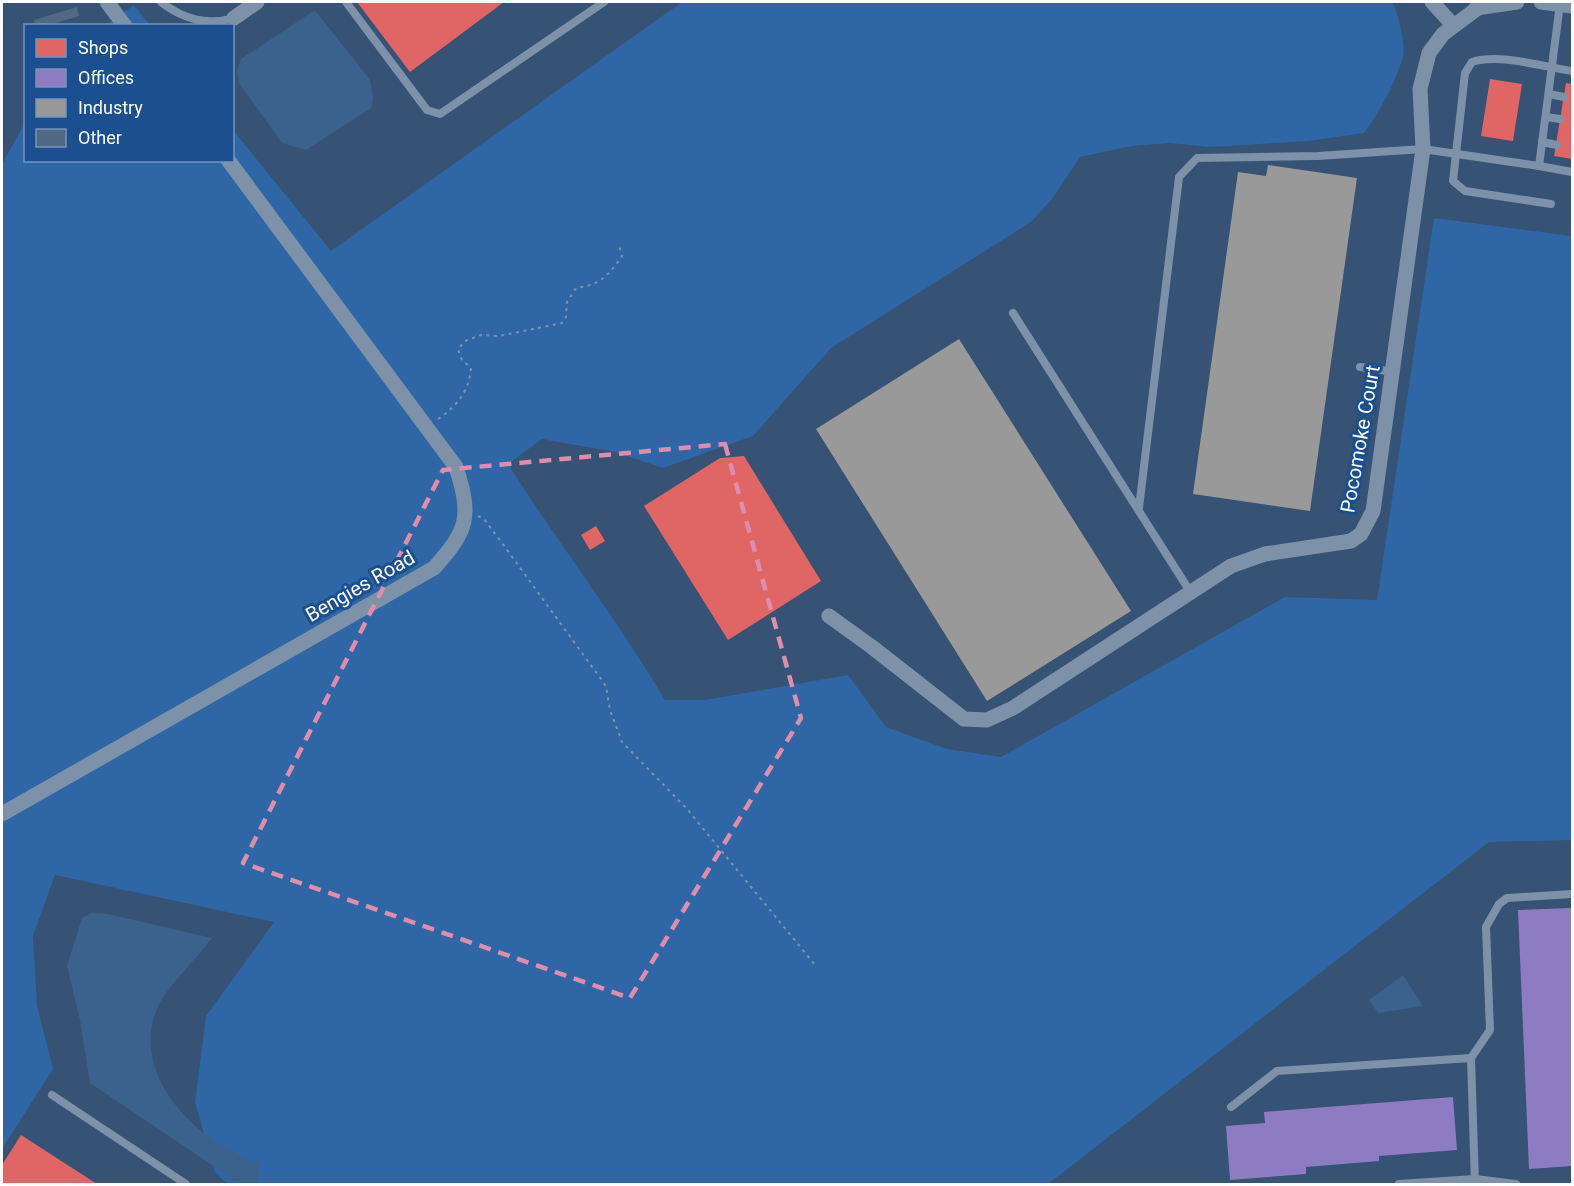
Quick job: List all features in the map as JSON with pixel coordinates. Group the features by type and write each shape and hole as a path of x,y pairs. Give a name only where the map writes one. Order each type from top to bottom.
{"street":[{"path":"107,2 124,24"},
{"path":"234,18 257,2"},
{"path":"1432,2 1453,25"},
{"name":"Pocomoke Court","path":"829,616 873,647 964,719 987,720 1013,708 1231,566 1264,554 1351,541 1361,534 1373,511 1394,372 1423,149 1420,89 1429,53 1453,25 1481,5 1517,2"},
{"path":"1541,2 1566,5"},
{"path":"229,162 456,467 467,511"},
{"name":"Bengies Road","path":"2,814 434,568 457,542 467,511"}],"lane":[{"path":"161,2 177,14 205,22 219,23 234,18"},
{"path":"346,2 427,110 440,114 604,2"},
{"path":"1539,166 1553,68 1566,5"},
{"path":"1551,204 1465,191 1457,187 1453,181 1465,73 1472,62 1493,60 1572,71"},
{"path":"1549,94 1564,97"},
{"path":"1546,117 1560,119"},
{"path":"1542,142 1557,145"},
{"path":"1138,508 1179,177 1197,158 1318,156 1423,149 1572,172"},
{"path":"1013,314 1191,593"},
{"path":"1360,367 1394,372"},
{"path":"1475,1182 1471,1058 1490,1030 1486,927 1499,904 1518,896 1572,894"},
{"path":"1231,1107 1277,1071 1471,1058"},
{"path":"52,1095 186,1185"},
{"path":"1399,1185 1475,1182 1516,1185"}],"path":[{"path":"426,427 452,409 470,386 471,368 462,360 458,349 465,341 481,335 499,336 562,323 566,317 567,302 576,288 592,286 607,278 622,256 619,245"},
{"path":"467,511 484,519 606,686 610,710 622,742 687,809 816,966"}],"highlighted area":[{"path":"725,444 801,718 630,998 243,863 443,470"}],"shaded area":[{"path":"682,2 1392,2 1401,29 1403,57 1391,87 1364,133 1308,141 1209,147 1170,143 1132,146 1080,157 1052,199 1031,222 831,348 753,436 663,468 615,452 542,439 508,464 665,700 705,700 848,675 886,727 947,749 1001,757 1285,597 1377,600 1434,218 1572,236 1572,840 1489,842 1048,1184 227,1184 215,1172 195,1102 206,1016 274,922 55,875 33,936 37,1006 53,1069 2,1149 2,164 24,125 24,162 234,162 234,131 331,251"},
{"path":"134,5 149,24 107,24"},
{"path":"315,10 370,80 373,98 371,108 306,150 282,143 239,83 237,72 241,59"},
{"path":"91,913 108,914 212,938 168,990 158,1007 151,1032 152,1058 161,1081 175,1104 193,1124 214,1141 236,1154 259,1163 258,1179 254,1184 240,1184 90,1083 80,1020 67,966 82,918"},
{"path":"1403,975 1423,1006 1378,1013 1369,1000"}],"building: Shops":[{"path":"357,2 504,2 410,72"},
{"path":"1490,79 1522,84 1513,141 1481,136"},
{"path":"1566,83 1572,84 1572,159 1554,156"},
{"path":"744,456 821,581 728,640 644,506 720,458"},
{"path":"596,526 605,541 590,550 581,535"},
{"path":"21,1135 97,1184 2,1184 2,1165"}],"building: Offices":[{"path":"1572,908 1572,1166 1529,1169 1518,910"},
{"path":"1453,1097 1457,1150 1379,1156 1379,1161 1306,1167 1306,1174 1230,1180 1226,1126 1265,1123 1264,1112"}],"building: Industry":[{"path":"1268,165 1357,178 1310,511 1193,494 1238,172 1266,176"},
{"path":"959,339 1131,611 987,701 816,429"}],"building: Other":[{"path":"77,7 79,16 53,24 35,24 34,20"}]}
